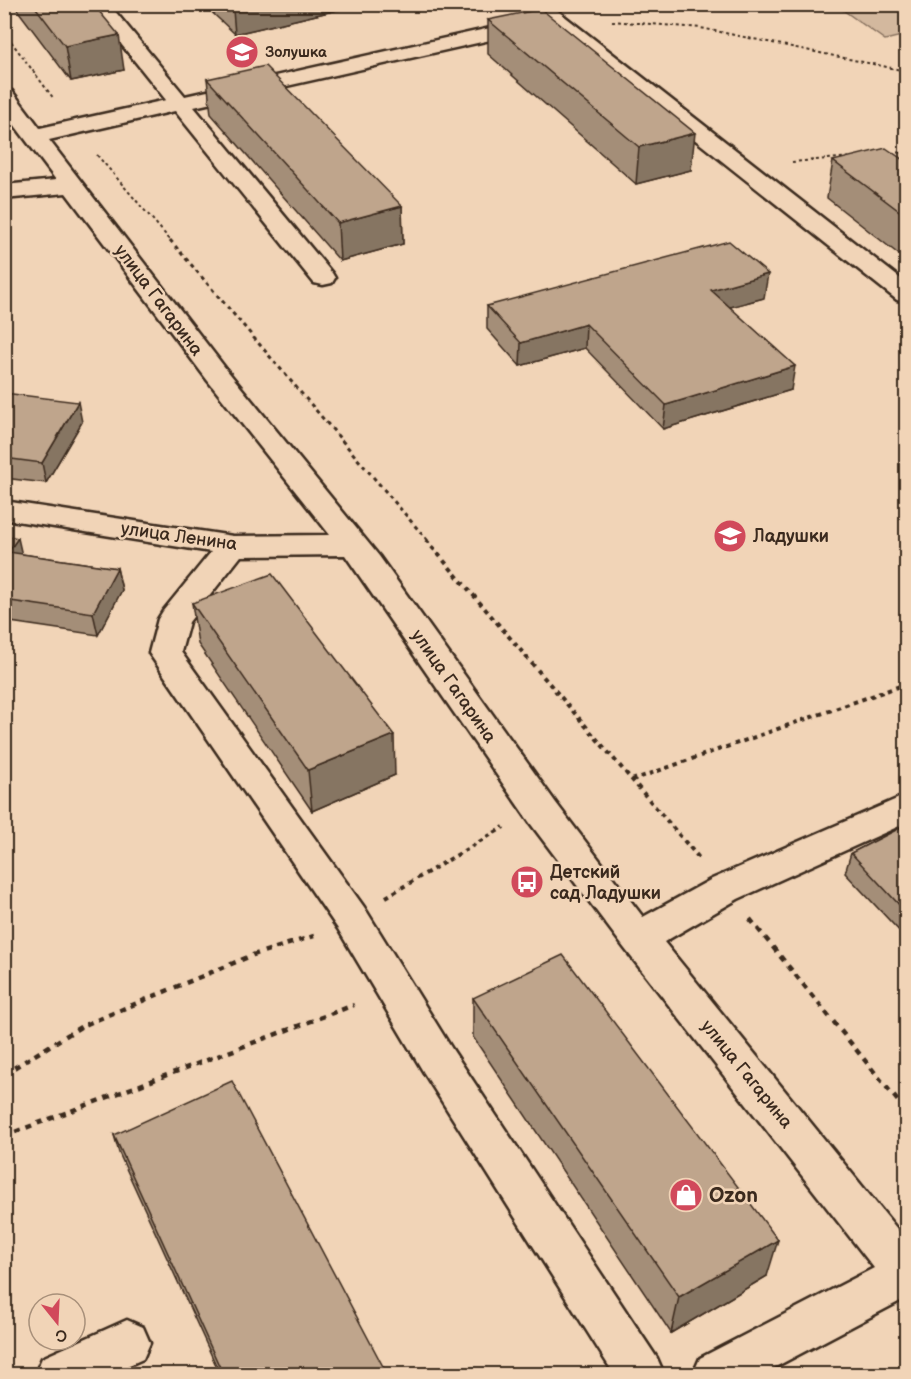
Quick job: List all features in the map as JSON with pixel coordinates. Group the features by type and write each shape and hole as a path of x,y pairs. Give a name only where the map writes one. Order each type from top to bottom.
{"street":[{"path":"98,4 323,278"},
{"path":"538,4 906,295"},
{"path":"36,136 556,19"},
{"name":"улица Гагарина","path":"4,96 217,375 354,545 543,813 638,938 906,1275"},
{"path":"4,192 72,185"},
{"name":"улица Ленина","path":"4,510 233,546 354,545"},
{"path":"233,546 174,619 165,653 351,918 444,1071 641,1374"},
{"path":"638,938 725,889 906,808"},
{"path":"716,1374 906,1275"},
{"path":"58,1374 127,1343"}],"path":[{"path":"556,19 625,21 701,28 906,71"},
{"path":"4,32 75,128 314,411 725,889 906,1111"},
{"path":"884,154 906,152"},
{"path":"751,172 785,163 851,157"},
{"path":"632,780 906,684"},
{"path":"4,1074 82,1026 253,955 309,938 351,918 504,827"},
{"path":"4,1136 394,989"}],"shaded area":[{"path":"836,5 906,5 906,35 885,40"}],"building":[{"path":"33,4 93,4 119,35 65,46"},
{"path":"226,4 258,4 233,10"},
{"path":"541,9 695,133 639,147 488,20"},
{"path":"265,66 402,206 338,223 207,79"},
{"path":"886,148 906,162 906,216 833,161"},
{"path":"729,241 768,274 711,290 795,366 666,405 586,324 521,343 487,306"},
{"path":"4,393 78,402 42,463 4,458"},
{"path":"4,535 18,538 8,552 117,568 93,613 4,600"},
{"path":"272,574 394,735 308,770 192,603"},
{"path":"906,825 906,912 851,853"},
{"path":"563,955 778,1240 679,1297 473,998"},
{"path":"232,1081 387,1374 223,1374 114,1135"}],"place":[{"name":"Золушка","path":"242,52"},
{"name":"Ладушки","path":"730,536"},
{"name":"Детский сад Ладушки","path":"527,882"},
{"name":"Ozon","path":"686,1195"}]}
